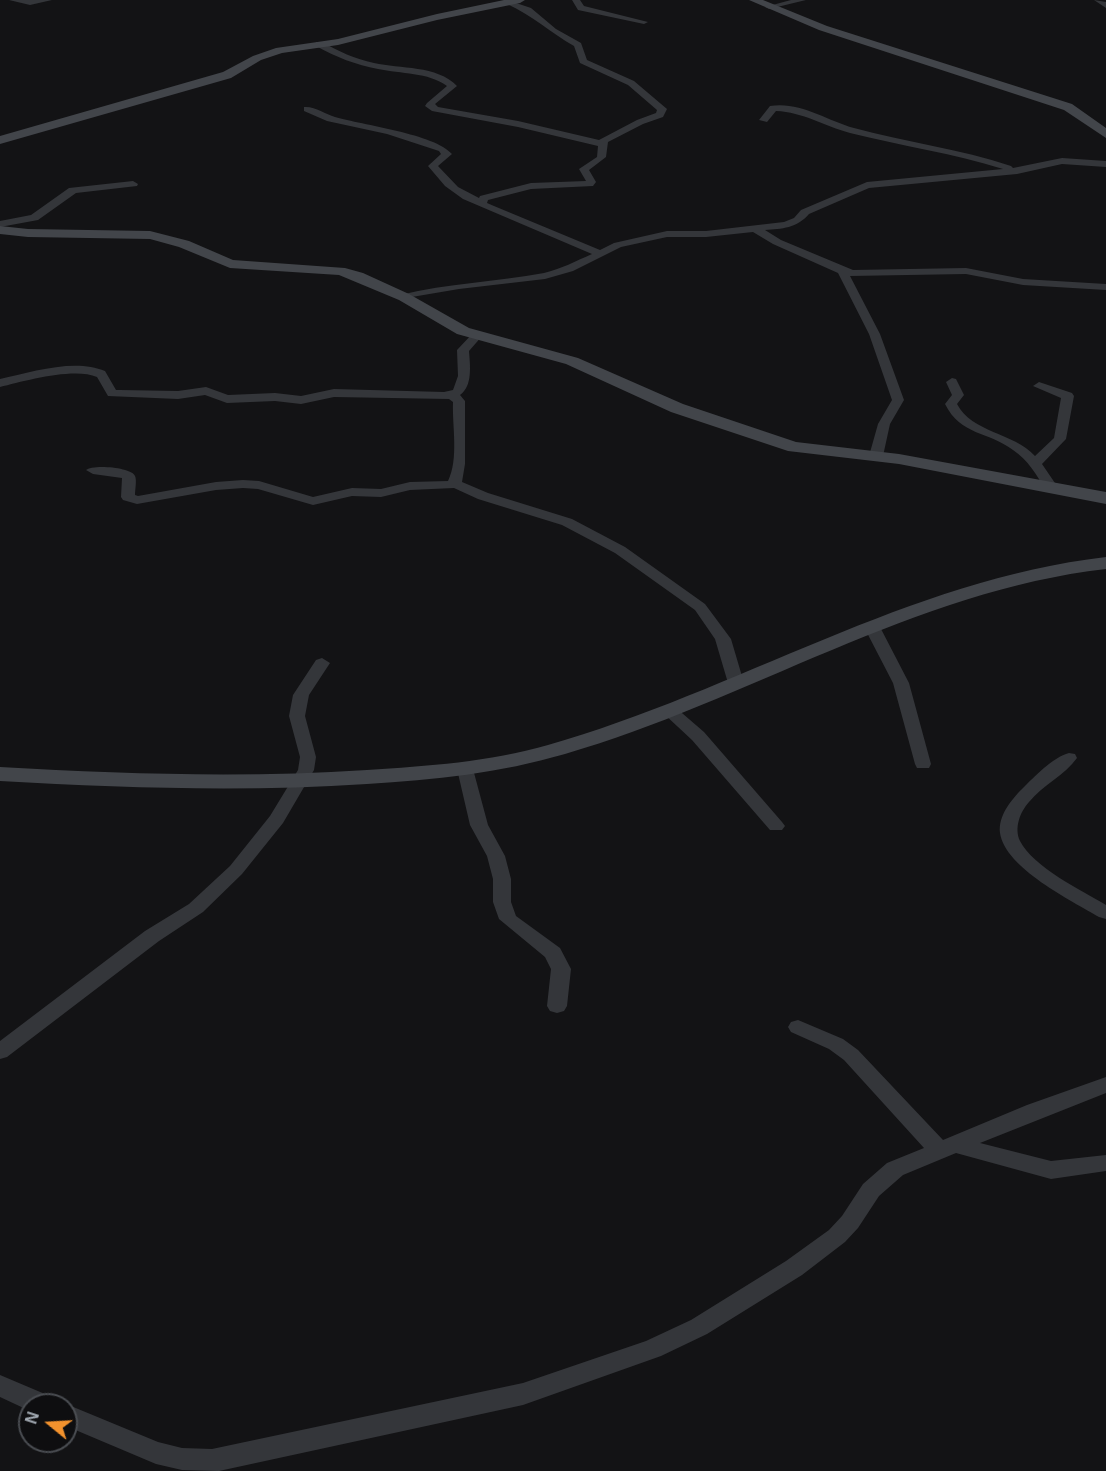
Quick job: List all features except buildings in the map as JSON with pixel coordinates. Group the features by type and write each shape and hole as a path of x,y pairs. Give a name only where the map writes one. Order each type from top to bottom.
{"street":[{"path":"13,0 30,3 48,0"},
{"path":"576,0 582,8 644,22"},
{"path":"754,0 823,28 1054,102 1090,120 1106,134"},
{"path":"769,7 802,0"},
{"path":"1098,0 1106,6"},
{"path":"0,140 227,75 268,54 515,1 553,30 578,45 583,61 632,83 662,110 660,115 606,139 602,144 604,156 584,169 591,182 589,184 513,189 484,198 482,203"},
{"path":"319,44 373,65 435,77 450,83 453,86 431,103 430,106 435,109 518,124 602,144"},
{"path":"764,120 773,108 794,108 851,130 969,155 1017,171"},
{"path":"307,109 330,119 389,132 442,149 447,154 433,165 445,183 463,196 599,253"},
{"path":"1090,120 1106,120"},
{"path":"404,297 459,286 545,276 569,269 618,245 667,234 757,230 786,225 798,220 806,212 867,186 1017,171 1062,161 1106,164"},
{"path":"0,224 34,218 73,190 133,184"},
{"path":"0,230 28,233 150,235 184,244 230,264 340,271 358,276 404,297 445,322 477,335 572,361 677,408 794,447 876,456 1106,498"},
{"path":"757,230 777,242 842,271 879,274 966,271 1023,282 1106,287"},
{"path":"842,271 852,287 894,380 898,400 884,424 876,456"},
{"path":"0,383 96,370 102,374 112,393 120,394 178,395 206,391 228,399 275,397 301,400 334,393 452,395 458,392 464,376 463,350 477,335"},
{"path":"952,382 958,395 951,404 954,412 980,430 1020,448 1050,486"},
{"path":"1034,465 1060,439 1068,404 1068,396 1039,386"},
{"path":"452,395 459,401 459,451 454,483"},
{"path":"93,470 122,473 129,476 128,497 138,500 216,486 254,484 313,501 352,492 381,493 399,487 442,487 454,483 483,496 567,522 620,550 700,608 723,639 736,683"},
{"path":"0,774 183,783 297,782 465,768 510,761 559,749 669,710 943,598 1040,571 1106,563"},
{"path":"872,627 900,683 923,764"},
{"path":"0,1052 152,936 196,908 236,870 277,819 306,770 308,757 297,716 301,695 322,663"},
{"path":"669,710 698,736 777,826"},
{"path":"1069,758 1030,792 1014,811 1008,828 1013,844 1033,864 1106,913"},
{"path":"465,768 479,825 496,856 502,879 502,902 508,919 553,953 561,969 557,1006"},
{"path":"798,1028 837,1044 851,1055 947,1147 1051,1170 1106,1163"},
{"path":"78,1420 156,1454 211,1466 523,1394 653,1349 699,1327 794,1268 837,1236 850,1222 871,1190 895,1169 1106,1085"},
{"path":"0,1386 18,1394"}]}
